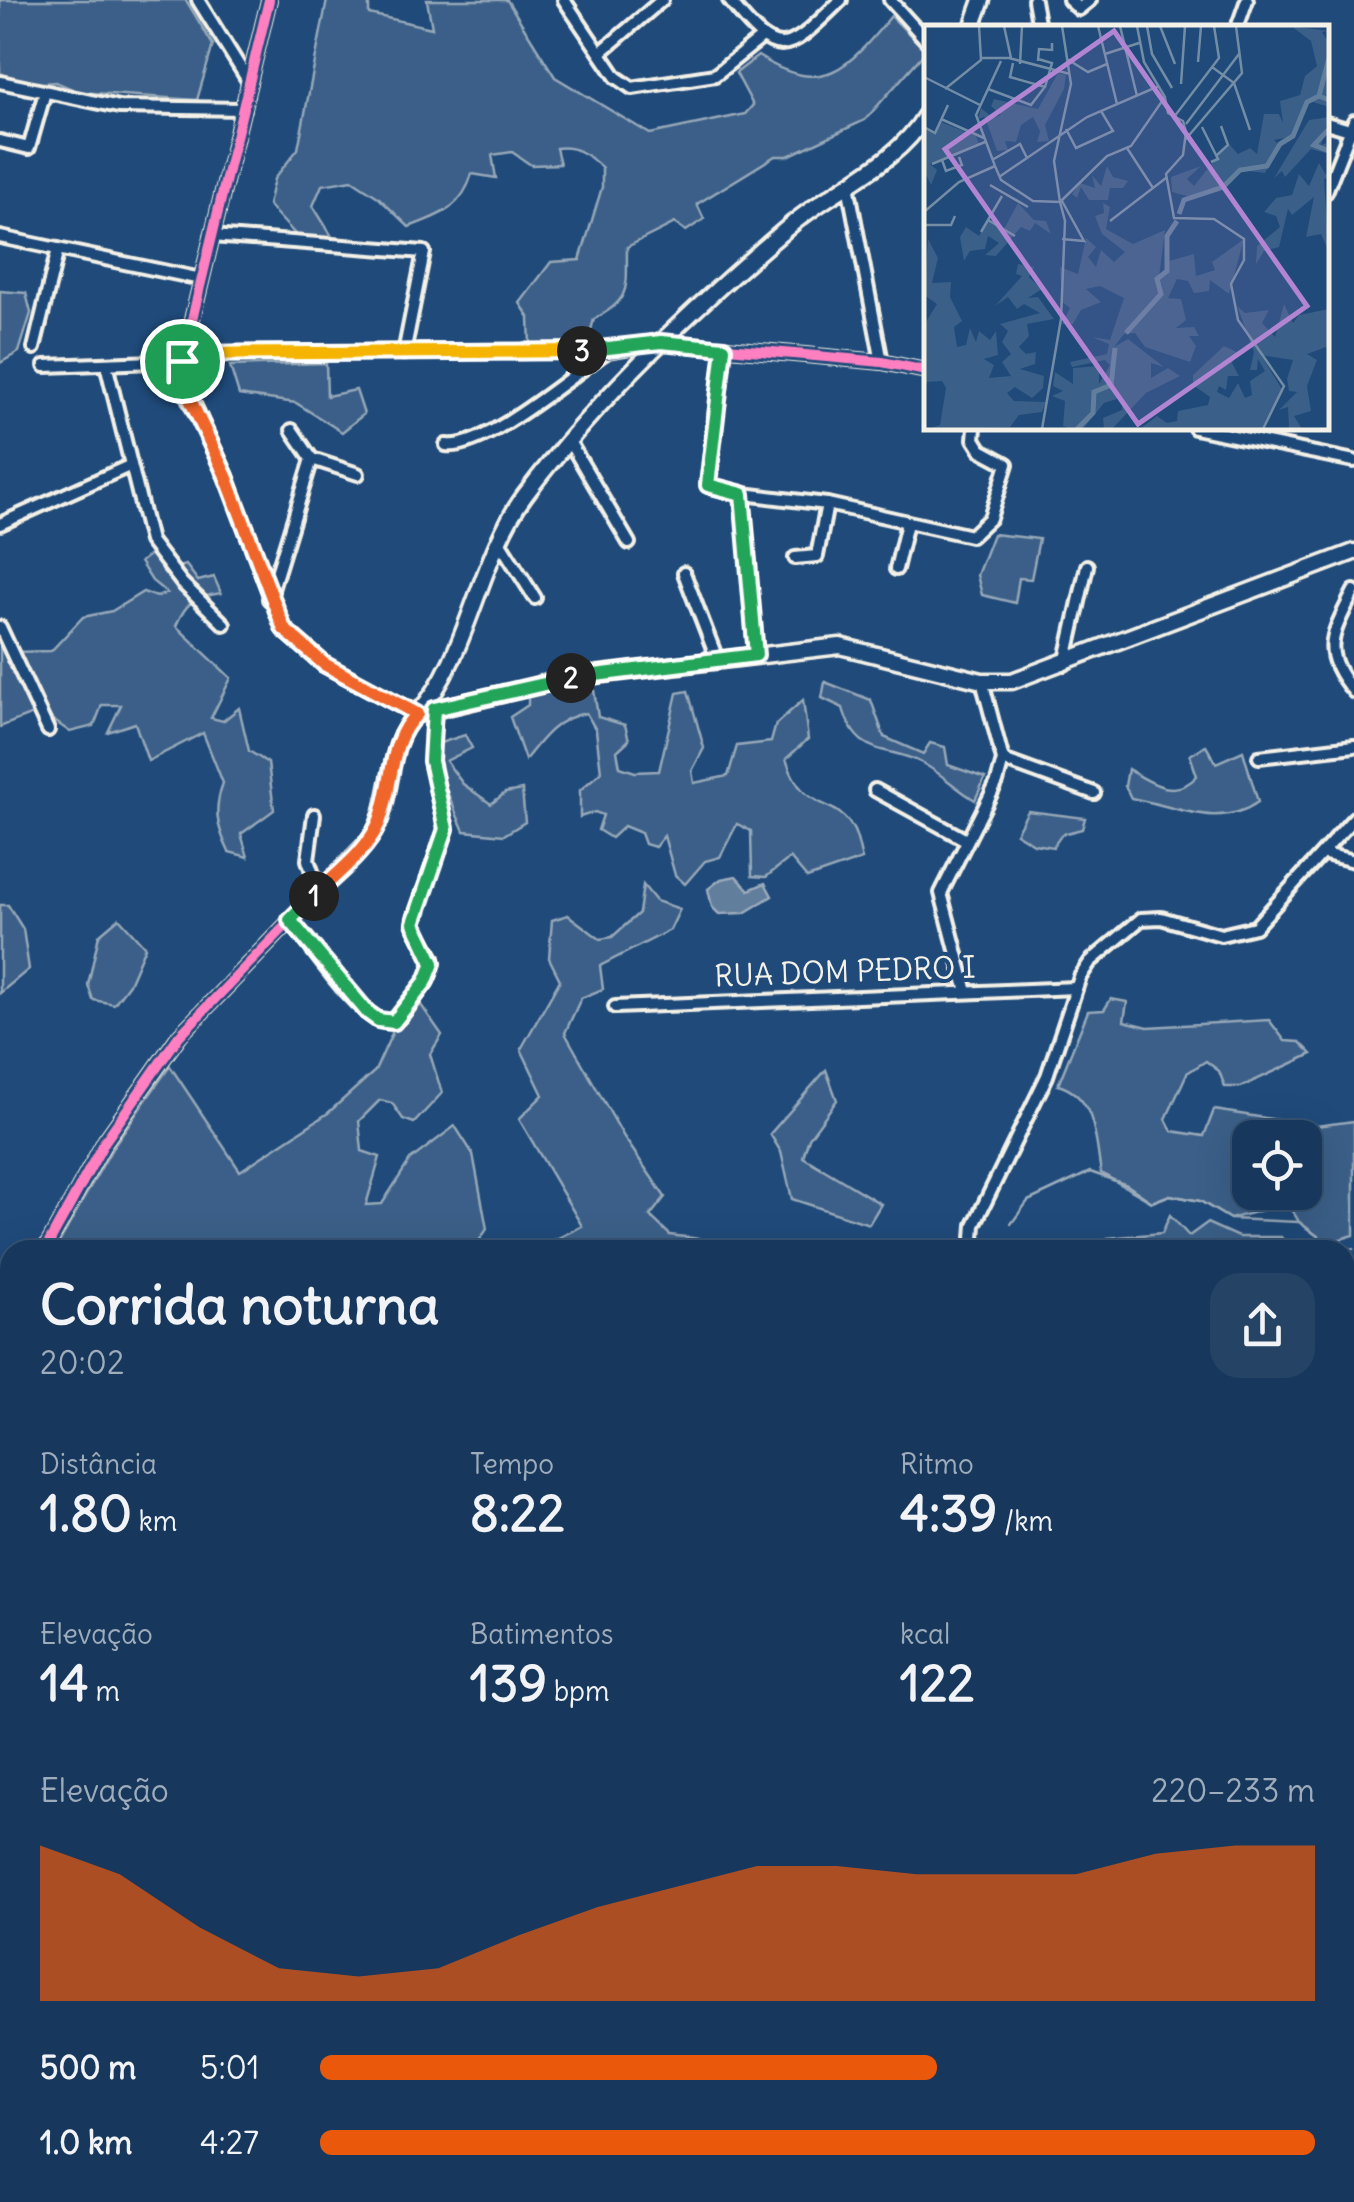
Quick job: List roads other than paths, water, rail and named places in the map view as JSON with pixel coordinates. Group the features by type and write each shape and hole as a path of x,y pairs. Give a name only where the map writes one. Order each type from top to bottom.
{"main road":[{"path":"973,25 982,0"},
{"path":"417,714 438,683 520,502 570,442 661,342 783,232 900,148 924,118"},
{"path":"417,714 540,683 850,646 982,681 1022,679 1354,552"}],"street":[{"path":"198,0 249,82"},
{"path":"49,1240 95,1157 153,1071 200,1012 372,836 386,804 399,739 417,714 300,648 269,600 226,476 186,391 183,357 269,0"},
{"path":"564,0 620,81 639,88 715,75 760,39"},
{"path":"600,52 662,0"},
{"path":"729,0 760,39 778,43 800,38 841,0"},
{"path":"890,0 924,38"},
{"path":"1034,0 1038,25"},
{"path":"1070,0 1079,9 1090,0"},
{"path":"1238,25 1247,0"},
{"path":"0,82 119,107 243,110"},
{"path":"0,141 29,148 45,92"},
{"path":"1329,185 1353,128"},
{"path":"848,185 882,362"},
{"path":"212,236 424,252 404,353"},
{"path":"0,237 201,279"},
{"path":"34,348 58,249"},
{"path":"45,366 183,357 606,351 661,342 882,362 924,371"},
{"path":"724,348 708,485 742,494 827,504 971,536 986,526 1007,464 981,450 974,440 975,430"},
{"path":"446,445 464,446 486,434 606,351"},
{"path":"106,364 142,520 156,550 224,624"},
{"path":"292,430 312,459 358,474"},
{"path":"1234,431 1354,460"},
{"path":"570,442 629,542"},
{"path":"269,600 312,459"},
{"path":"0,524 129,466"},
{"path":"742,494 756,655"},
{"path":"796,558 818,556 827,504"},
{"path":"896,569 907,523"},
{"path":"500,543 534,598"},
{"path":"1065,664 1087,566"},
{"path":"684,572 717,660"},
{"path":"1354,591 1331,646 1332,662 1354,690"},
{"path":"0,627 48,730"},
{"path":"967,992 942,893 997,782 1003,760 982,681"},
{"path":"290,920 372,1017 390,1023 403,1014 432,968 431,953 414,923 446,829 431,761 434,709"},
{"path":"1258,757 1354,746"},
{"path":"1003,760 1094,793"},
{"path":"875,790 966,840"},
{"path":"314,816 308,860 319,891"},
{"path":"975,1240 972,1231 1047,1076 1076,988 1090,962 1142,918 1161,918 1221,934 1255,927 1354,818"},
{"path":"1325,854 1354,862"},
{"name":"RUA DOM PEDRO I","path":"616,1007 1076,988"}],"waterway":[{"path":"1011,1224 1028,1201 1090,1172 1127,1185 1152,1202 1170,1195 1200,1201 1230,1219 1299,1222 1323,1240"}]}
